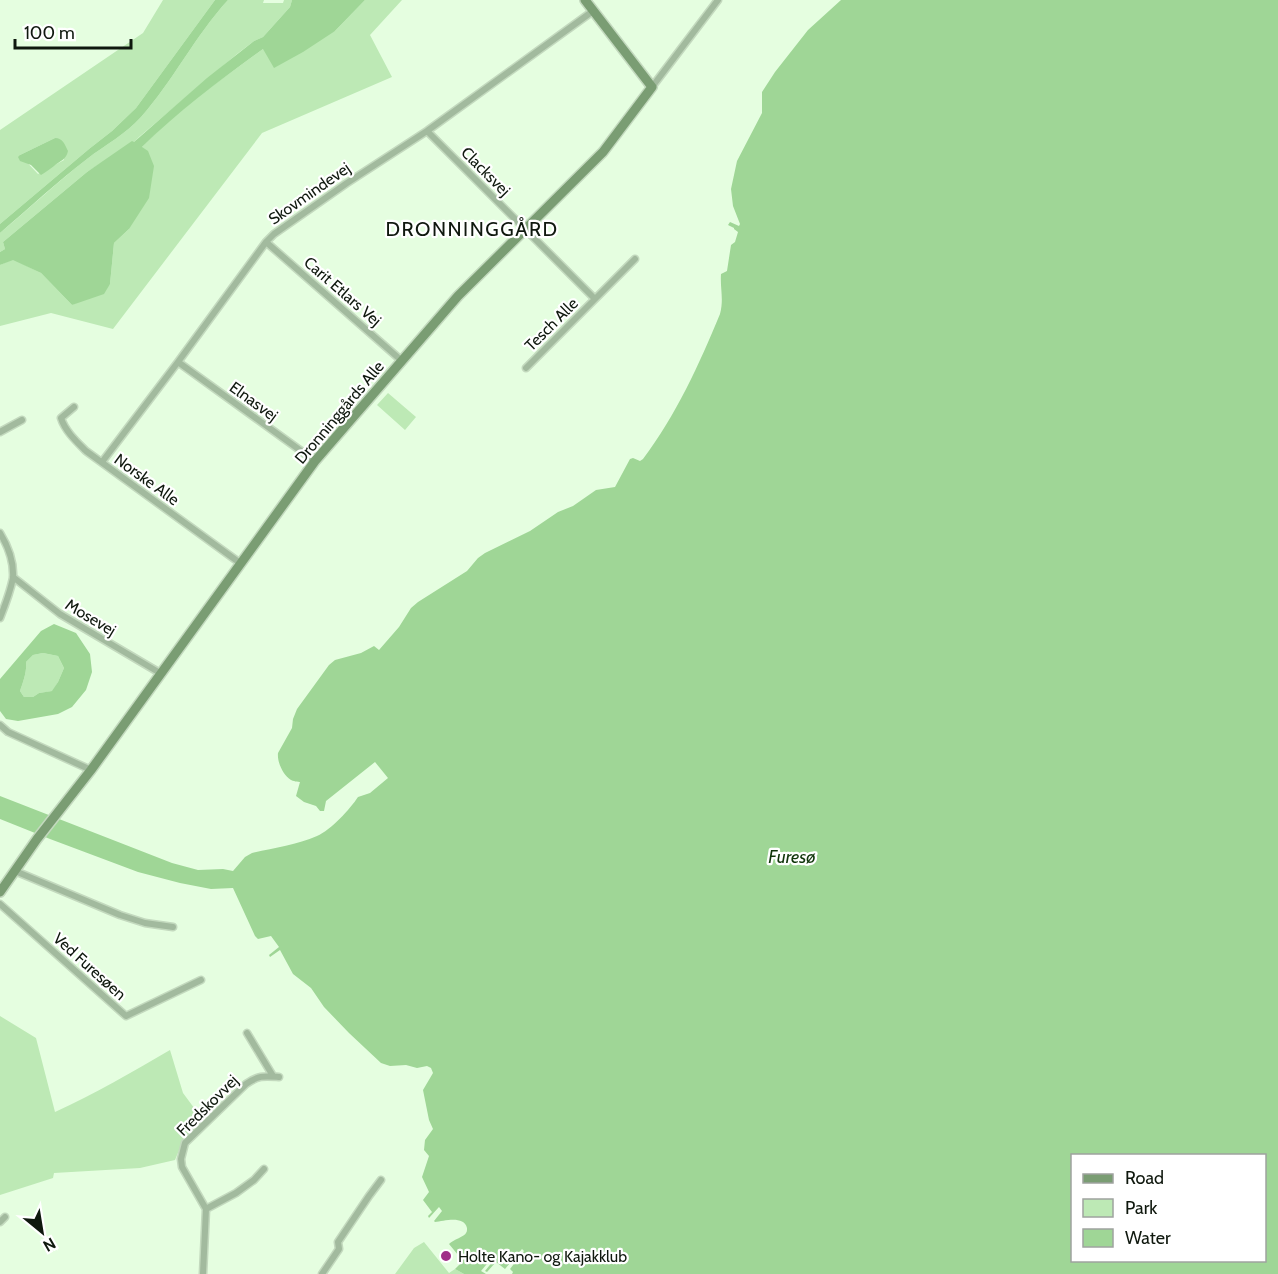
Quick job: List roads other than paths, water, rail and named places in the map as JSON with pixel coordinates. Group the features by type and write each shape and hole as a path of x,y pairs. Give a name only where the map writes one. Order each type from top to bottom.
{"street":[{"path":"585,0 652,87"},
{"name":"Dronninggårds Alle","path":"0,892 315,461 458,296 603,152 718,0"},
{"name":"Skovmindevej","path":"102,462 274,234 346,183 427,131 593,11"},
{"name":"Clacksvej","path":"427,131 526,230"},
{"name":"Tesch Alle","path":"526,230 595,299"},
{"name":"Carit Etlars Vej","path":"266,242 402,360"},
{"name":"Tesch Alle","path":"526,368 635,259"},
{"name":"Elnasvej","path":"178,362 315,461"},
{"name":"Norske Alle","path":"74,407 61,418 62,422 86,451 240,563"},
{"path":"0,432 22,420"},
{"path":"0,533 8,547 13,577 0,618"},
{"name":"Mosevej","path":"13,577 60,614 160,673"},
{"path":"0,725 8,732 91,770"},
{"path":"15,871 120,915 145,923 173,927"},
{"name":"Ved Furesøen","path":"0,904 126,1016 201,980"},
{"name":"Fredskovvej","path":"206,1209 182,1167 181,1159 185,1143 246,1084 263,1076 276,1077 247,1033"},
{"path":"202,1274 206,1209 236,1193 254,1180 264,1169"},
{"path":"322,1274 339,1249 338,1242 381,1180"}],"water":[{"path":"215,0 228,0 141,117 65,177 0,233 0,224 112,131 136,108"},
{"path":"292,0 365,0 335,31 274,68 263,49 171,120 142,147 148,151 154,166 149,198 129,229 114,243 110,284 104,294 72,305 41,273 13,260 0,265 0,252 5,249 3,242 87,172 132,141 134,142 207,78 254,41 263,37 290,7"},
{"name":"Furesø","path":"841,0 1278,0 1278,1274 464,1274 455,1269 463,1261 449,1244 467,1232 465,1224 458,1220 435,1222 442,1211 439,1207 429,1218 432,1212 423,1200 429,1192 422,1177 429,1156 424,1150 425,1140 433,1129 423,1090 433,1073 431,1068 427,1066 417,1068 406,1065 390,1066 381,1063 324,1007 311,988 293,974 280,950 270,957 269,955 279,947 271,936 258,939 255,936 233,888 211,889 138,872 0,819 0,796 172,863 198,870 233,871 245,857 252,853 301,842 322,833 340,819 358,797 370,793 388,778 375,762 326,801 324,811 320,811 316,806 296,796 300,782 285,775 278,753 292,728 297,709 335,660 361,653 374,646 379,650 399,627 411,608 467,571 478,558 530,531 596,490 615,487 630,459 640,461 643,459 666,425 686,389 720,314 721,274 727,271 731,245 735,242 738,232 728,225 730,222 739,226 740,224 733,206 731,189 737,161 762,113 762,92 808,30"},
{"path":"55,138 63,142 68,151 63,160 45,173 41,175 31,165 20,161 18,157 20,155"},
{"path":"54,624 76,633 90,654 92,672 86,690 72,707 58,714 18,721 6,719 0,711 0,679 41,631","holes":["43,653 58,656 64,668 52,691 39,693 33,697 24,697 20,691 26,662 33,655"]}],"place":[{"name":"Holte Kano- og Kajakklub","path":"446,1256"}],"district":[{"name":"DRONNINGGÅRD","path":"472,229"}]}
